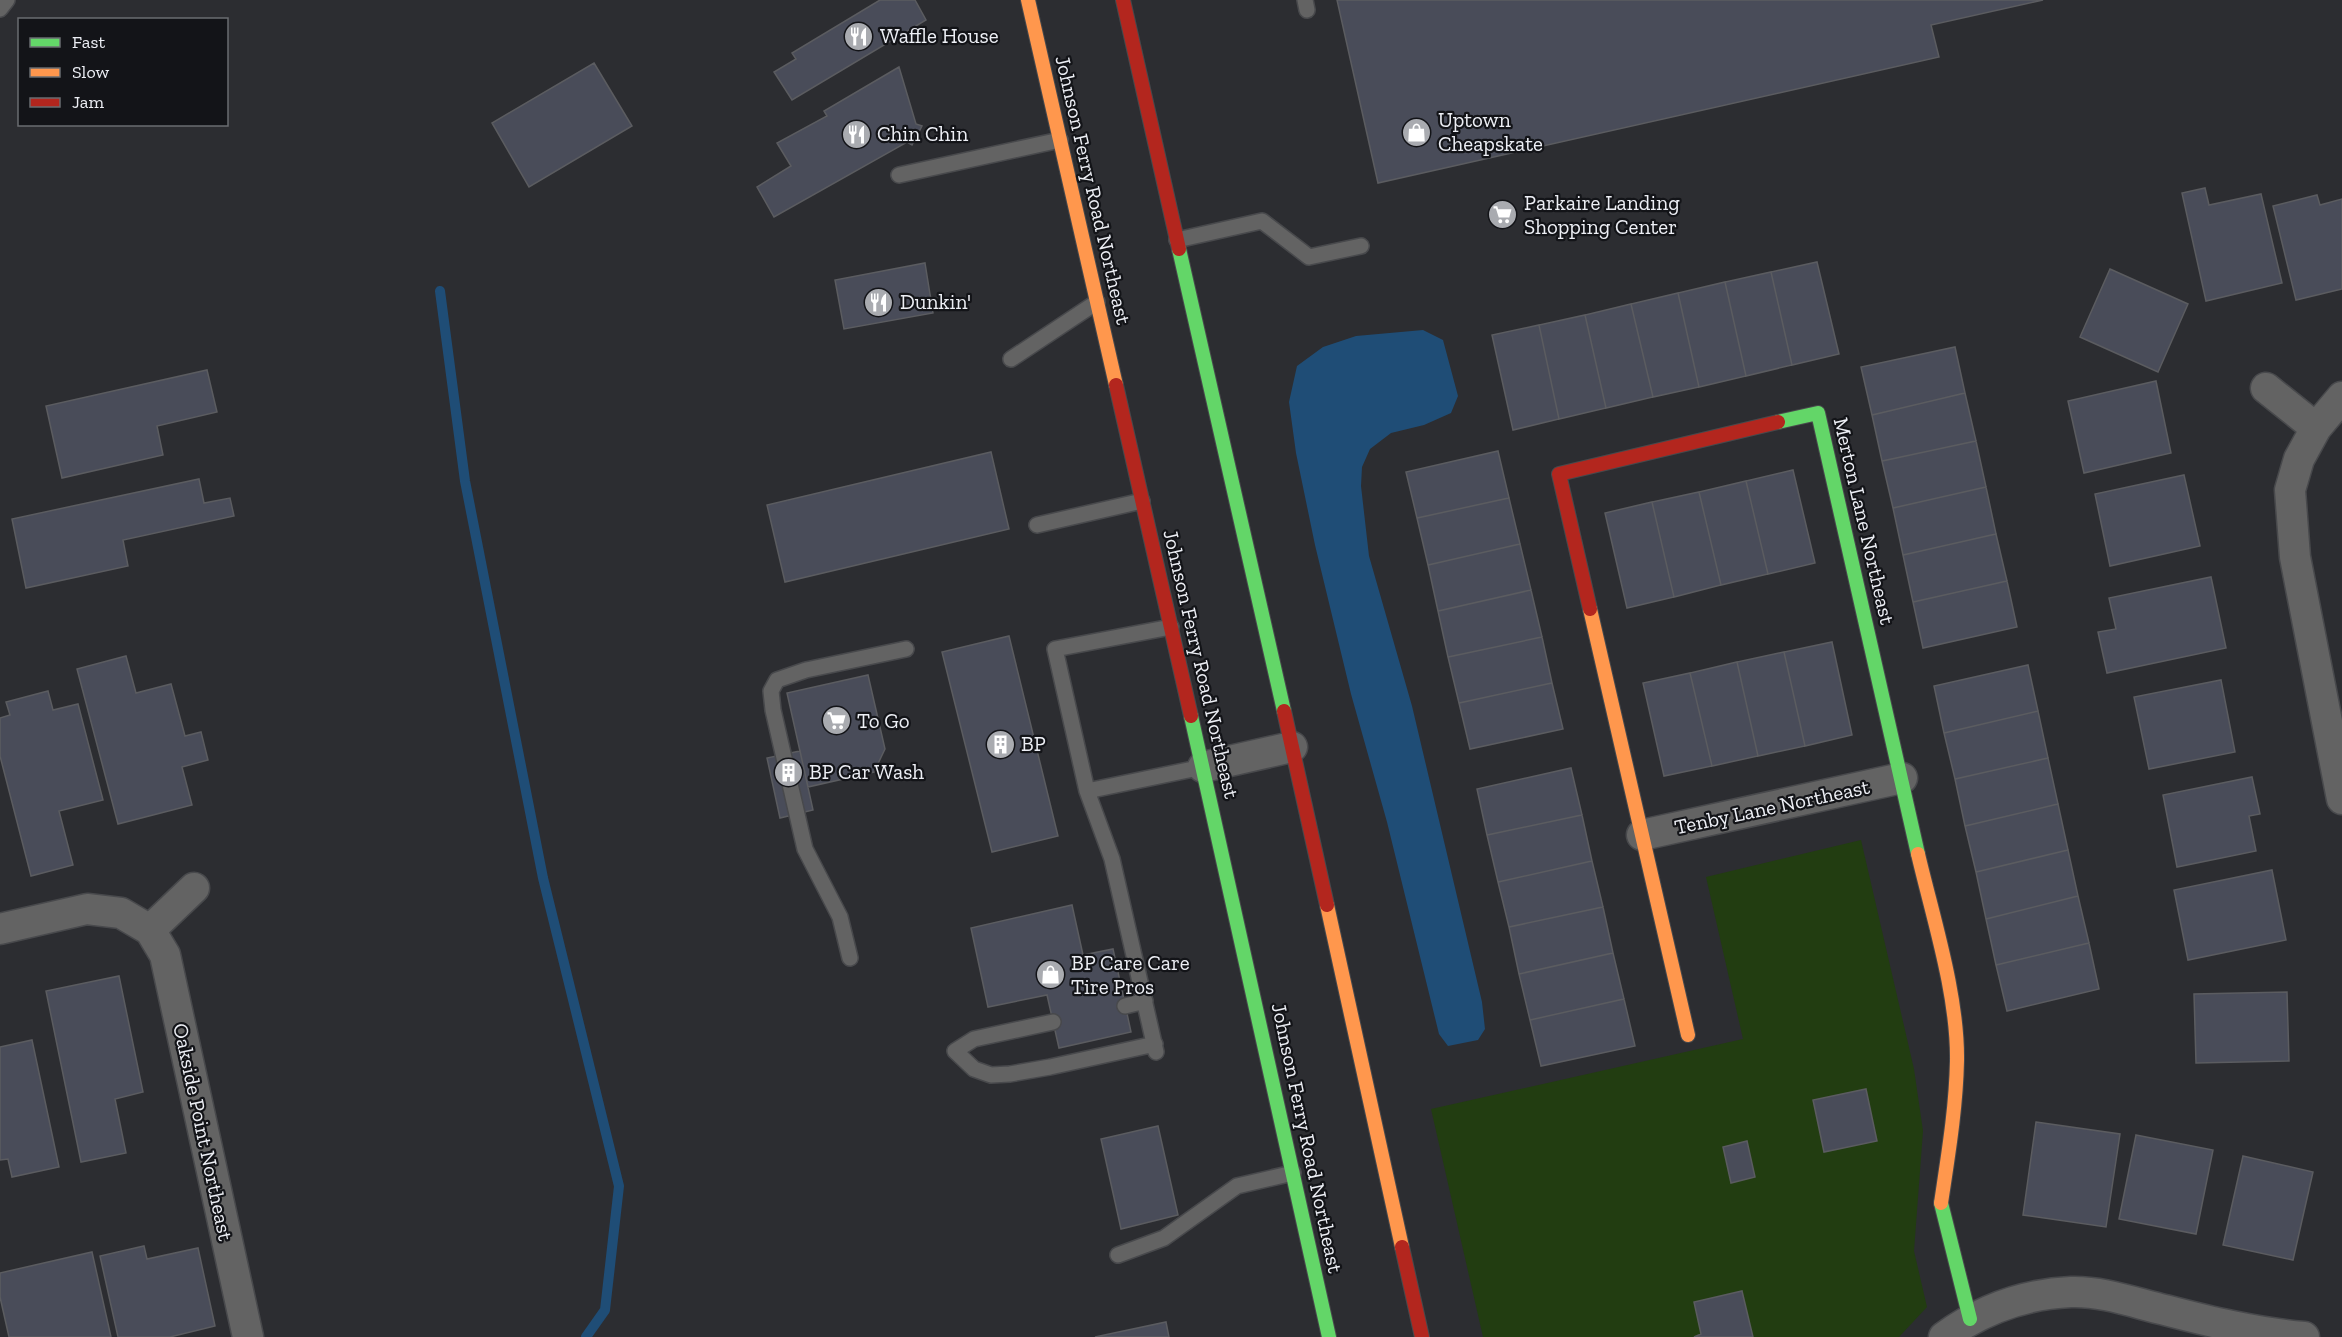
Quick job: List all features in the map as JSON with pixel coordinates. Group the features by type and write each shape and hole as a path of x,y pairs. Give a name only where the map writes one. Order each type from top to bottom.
{"main road":[{"name":"Johnson Ferry Road Northeast","path":"1028,0 1203,767 1328,1331"},
{"path":"1123,0 1292,747 1422,1337"},
{"name":"Merton Lane Northeast","path":"1688,1035 1559,474 1818,413 1951,997 1958,1060 1952,1126 1940,1207 1970,1319"}],"street":[{"path":"2266,388 2316,428"},
{"path":"2342,398 2316,428 2299,459 2290,490 2295,557 2342,798"},
{"path":"1203,767 1292,747"},
{"name":"Tenby Lane Northeast","path":"1642,835 1902,778"},
{"path":"150,930 194,888"},
{"name":"Oakside Point Northeast","path":"0,929 87,909 121,913 150,930 165,955 248,1337"},
{"path":"1944,1337 1970,1319 2002,1305 2072,1292 2108,1296 2224,1325 2304,1337"}],"lane":[{"path":"0,9 7,0"},
{"path":"900,175 1060,140"},
{"path":"1177,240 1262,221 1309,257 1361,246"},
{"path":"1011,359 1097,302"},
{"path":"1037,525 1142,501"},
{"path":"1053,1022 974,1039 955,1052 974,1069 991,1075 1011,1074 1155,1048 1112,859 1087,791 1055,649 1171,627"},
{"path":"850,958 840,917 805,849 772,710 771,691 777,680 806,670 906,649"},
{"path":"1087,791 1203,767"},
{"path":"1125,1006 1145,1001"},
{"path":"1118,1255 1164,1238 1237,1186 1293,1173"},
{"path":"1309,1337 1328,1331"}],"green space":[{"path":"1861,840 1914,1069 1923,1131 1914,1251 1927,1307 1899,1337 1483,1337 1431,1109 1743,1039 1706,877"}],"water":[{"path":"1423,330 1443,340 1458,396 1451,413 1424,425 1391,433 1370,449 1362,467 1361,486 1369,556 1412,706 1482,1002 1485,1029 1478,1040 1448,1046 1439,1034 1387,822 1351,694 1315,545 1296,453 1289,402 1297,366 1323,347 1356,336"}],"building":[{"name":"Waffle House","path":"880,0 915,0 926,20 792,100 774,72 796,59 792,53"},
{"path":"1337,0 2043,0 1931,25 1939,57 1378,183"},
{"path":"594,63 632,126 529,187 492,123"},
{"name":"Chin Chin","path":"899,67 916,124 922,126 912,145 907,142 774,217 757,187 791,166 777,143 827,116 824,111"},
{"path":"2205,188 2209,205 2261,194 2282,283 2206,301 2182,193"},
{"path":"2317,195 2320,205 2342,199 2342,289 2296,300 2273,206"},
{"path":"1817,262 1839,354 1792,365 1771,272"},
{"path":"925,263 933,313 844,329 835,280"},
{"path":"2110,269 2188,304 2158,372 2080,337"},
{"path":"1771,272 1792,365 1746,376 1725,282"},
{"path":"1725,282 1746,376 1699,387 1678,293"},
{"path":"1678,293 1699,387 1653,397 1631,304"},
{"path":"1631,304 1653,397 1606,408 1585,315"},
{"path":"1585,315 1606,408 1559,419 1539,325"},
{"path":"1539,325 1559,419 1513,430 1492,335"},
{"path":"1955,347 1965,393 1872,415 1861,367"},
{"path":"207,370 217,412 157,426 163,455 62,478 46,406"},
{"path":"2156,381 2171,453 2084,473 2068,401"},
{"path":"1965,393 1976,441 1882,461 1872,415"},
{"path":"1976,441 1986,487 1893,508 1882,461"},
{"path":"1498,451 1509,498 1417,518 1406,472"},
{"path":"991,452 1009,529 785,582 767,505"},
{"path":"1793,470 1815,563 1768,574 1746,481"},
{"path":"2184,475 2200,546 2110,566 2095,494"},
{"path":"199,479 204,503 230,498 234,516 123,540 128,566 26,588 12,519"},
{"path":"1746,481 1768,574 1721,585 1699,492"},
{"path":"1986,487 1996,534 1903,555 1893,508"},
{"path":"1699,492 1721,585 1674,597 1652,502"},
{"path":"1509,498 1520,544 1428,565 1417,518"},
{"path":"1652,502 1674,597 1627,608 1605,513"},
{"path":"1996,534 2007,581 1913,602 1903,555"},
{"path":"1520,544 1531,590 1438,611 1428,565"},
{"path":"2211,577 2226,648 2107,673 2098,632 2116,629 2109,598"},
{"path":"2007,581 2017,627 1923,648 1913,602"},
{"path":"1531,590 1542,637 1448,657 1438,611"},
{"name":"BP","path":"1009,636 1058,836 992,852 942,652"},
{"path":"1542,637 1552,683 1459,703 1448,657"},
{"path":"1832,642 1852,735 1805,746 1784,652"},
{"path":"1784,652 1805,746 1758,756 1737,662"},
{"path":"126,656 136,693 171,684 185,736 201,732 208,760 182,767 192,805 118,824 77,669"},
{"path":"1737,662 1758,756 1712,766 1690,673"},
{"path":"2028,665 2038,711 1944,733 1934,686"},
{"path":"1690,673 1712,766 1664,776 1643,683"},
{"name":"To Go","path":"868,675 885,749 874,772 808,787 787,693"},
{"path":"2221,680 2235,752 2149,769 2134,697"},
{"path":"1552,683 1563,729 1470,749 1459,703"},
{"path":"48,691 53,710 78,704 103,800 59,811 73,865 31,876 0,756 0,718 10,715 6,702"},
{"path":"2038,711 2048,758 1955,779 1944,733"},
{"name":"BP Car Wash","path":"800,751 813,810 780,818 767,758"},
{"path":"2048,758 2058,804 1965,826 1955,779"},
{"path":"1571,768 1582,815 1487,835 1477,789"},
{"path":"2252,777 2260,814 2249,816 2256,851 2177,867 2163,795"},
{"path":"2058,804 2068,850 1976,872 1965,826"},
{"path":"1582,815 1592,861 1498,882 1487,835"},
{"path":"2068,850 2078,896 1986,919 1976,872"},
{"path":"1592,861 1603,907 1509,927 1498,882"},
{"path":"2272,870 2286,940 2188,960 2174,890"},
{"path":"2078,896 2089,943 1996,965 1986,919"},
{"name":"BP Care Care Tire Pros","path":"1072,905 1083,955 1113,949 1131,1032 1059,1048 1047,995 988,1007 971,928"},
{"path":"1603,907 1613,953 1519,974 1509,927"},
{"path":"2089,943 2099,989 2007,1011 1996,965"},
{"path":"1613,953 1624,999 1530,1020 1519,974"},
{"path":"119,976 143,1092 115,1099 126,1153 81,1162 46,991"},
{"path":"2287,992 2289,1061 2196,1063 2194,994"},
{"path":"1624,999 1635,1046 1541,1066 1530,1020"},
{"path":"32,1040 59,1167 12,1177 8,1159 0,1160 0,1047"},
{"path":"1866,1089 1877,1141 1824,1152 1813,1100"},
{"path":"2036,1122 2120,1134 2106,1227 2023,1215"},
{"path":"1158,1126 1178,1215 1121,1229 1101,1139"},
{"path":"2136,1135 2213,1150 2196,1234 2119,1219"},
{"path":"1747,1141 1755,1177 1731,1183 1723,1147"},
{"path":"2243,1156 2313,1172 2293,1260 2223,1245"},
{"path":"144,1246 147,1259 198,1248 215,1326 170,1337 118,1337 100,1256"},
{"path":"92,1252 111,1337 9,1337 0,1297 0,1273"},
{"path":"1742,1291 1753,1337 1694,1337 1701,1334 1694,1302"},
{"path":"1166,1322 1169,1337 1095,1337"}],"waterway":[{"path":"440,291 465,481 543,878 619,1186 605,1310 586,1337"}],"traffic: fast":[{"path":"1179,249 1284,711"},
{"path":"1778,422 1818,413 1918,854"},
{"path":"1191,716 1329,1337"},
{"path":"1941,1203 1970,1319"}],"traffic: slow":[{"path":"1028,0 1116,385"},
{"path":"1590,609 1688,1035"},
{"path":"1918,854 1944,957 1956,1036 1955,1097 1941,1203"},
{"path":"1327,905 1402,1247"}],"traffic: jam":[{"path":"1123,0 1179,249"},
{"path":"1116,385 1191,716"},
{"path":"1590,609 1559,474 1778,422"},
{"path":"1284,711 1327,905"},
{"path":"1402,1247 1422,1337"}],"place":[{"name":"Waffle House","path":"859,36"},
{"name":"Uptown Cheapskate","path":"1417,132"},
{"name":"Chin Chin","path":"856,134"},
{"name":"Parkaire Landing Shopping Center","path":"1503,215"},
{"name":"Dunkin'","path":"879,302"},
{"name":"To Go","path":"836,721"},
{"name":"BP","path":"1000,744"},
{"name":"BP Car Wash","path":"788,772"},
{"name":"BP Care Care Tire Pros","path":"1050,975"}]}
